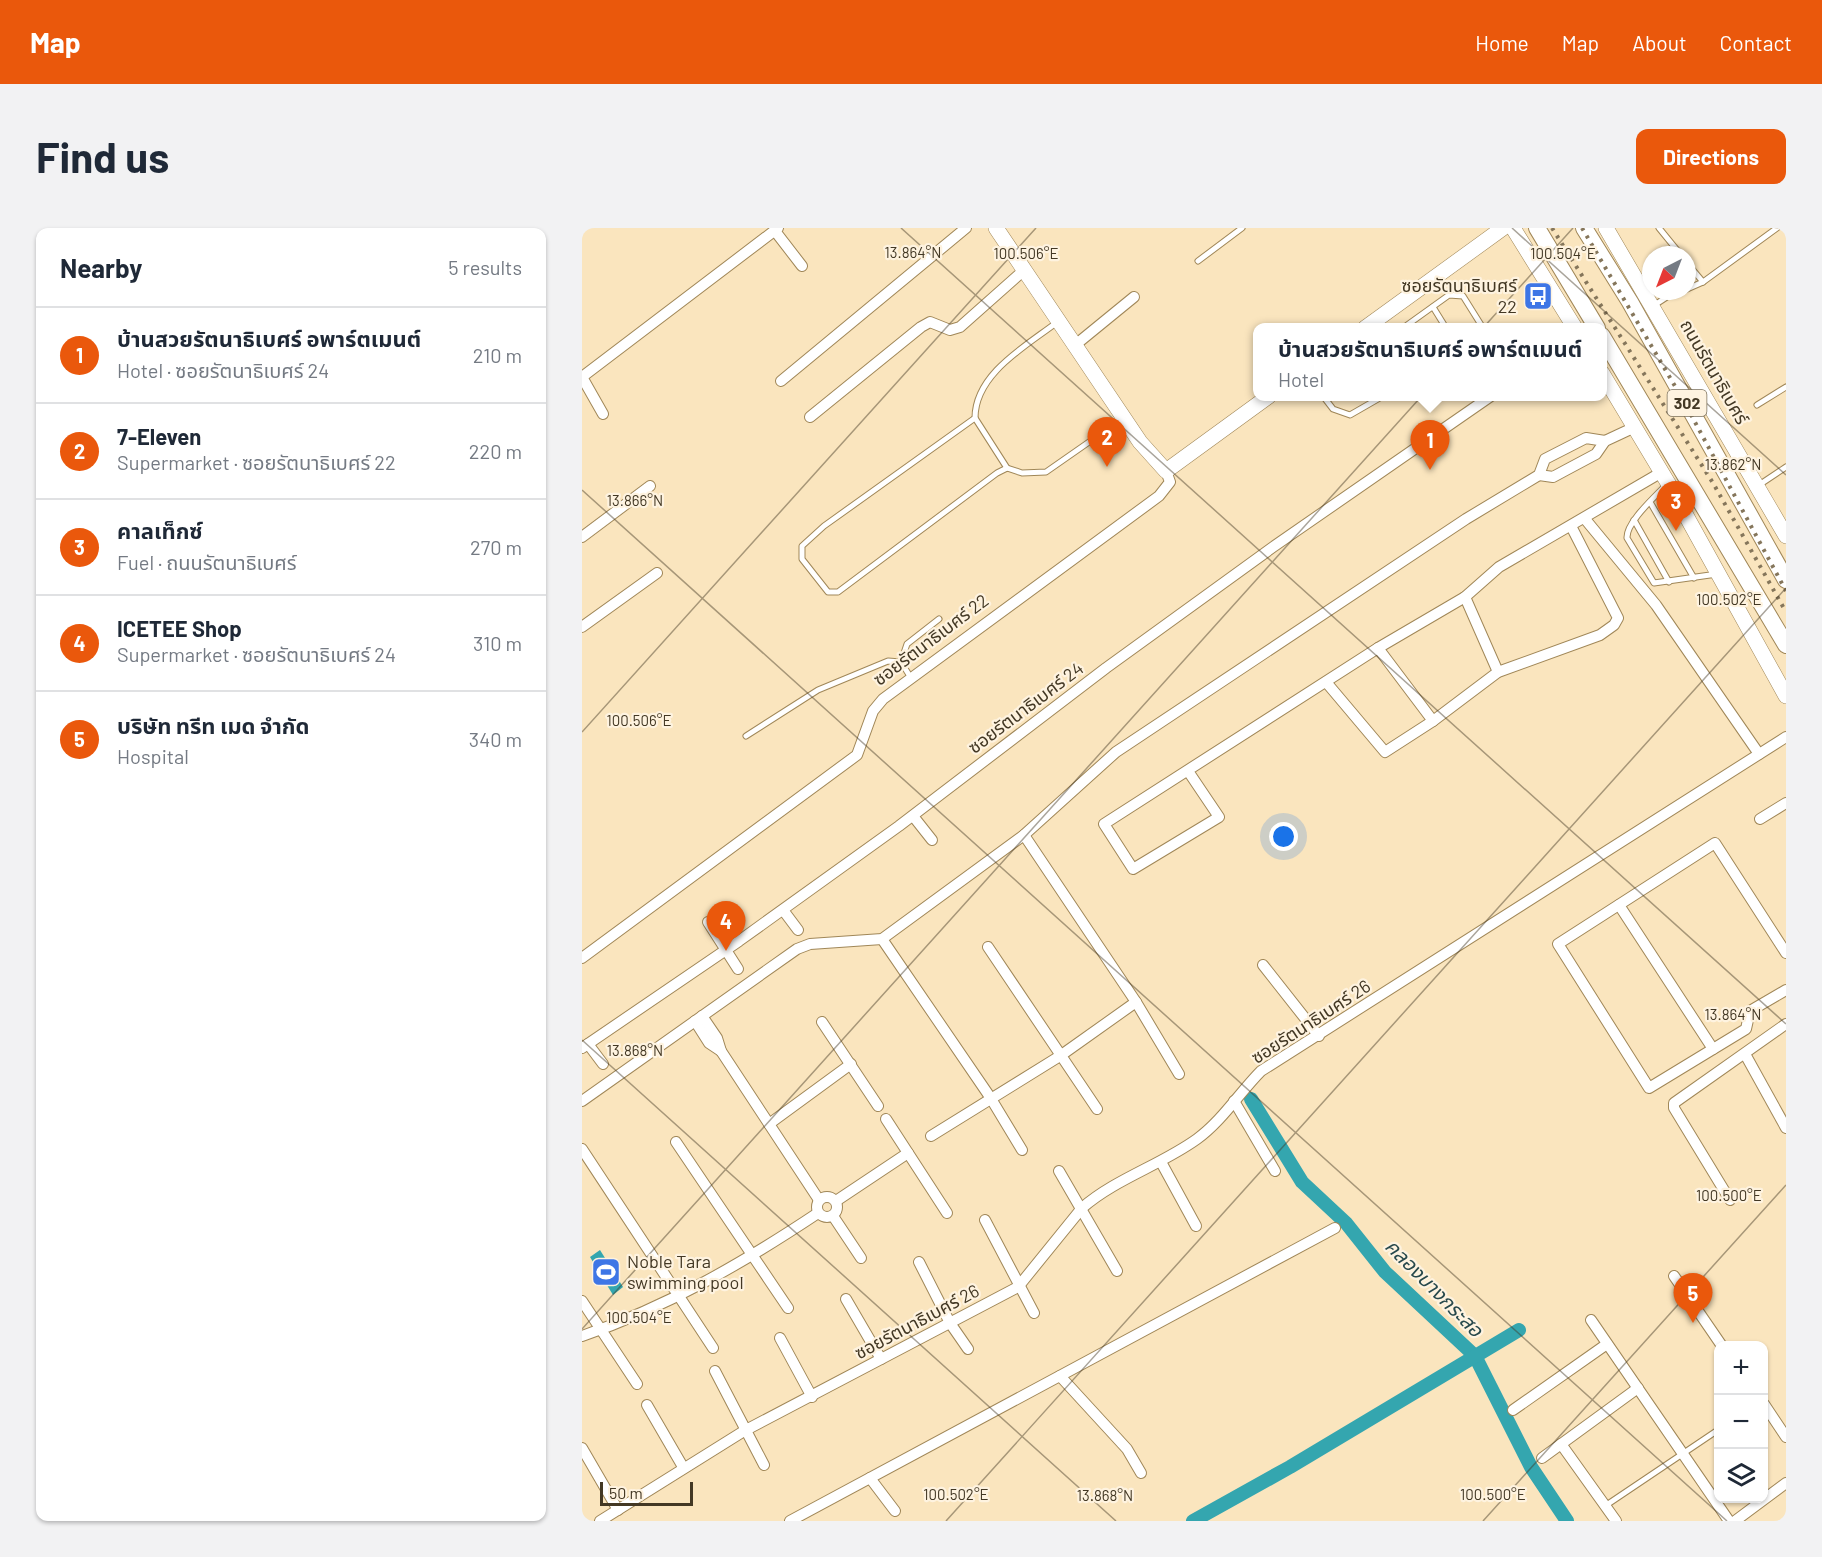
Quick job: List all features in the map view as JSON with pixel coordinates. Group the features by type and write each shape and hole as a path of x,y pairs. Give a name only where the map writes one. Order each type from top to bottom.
{"main road":[{"path":"996,228 1123,418 1166,471 1262,401"},
{"path":"1371,323 1503,228"},
{"path":"1513,228 1572,323"},
{"path":"1538,228 1596,323"},
{"name":"302","path":"1584,228 1630,302 1786,580"},
{"name":"ถนนรัตนาธิเบศร์","path":"1606,228 1786,536"},
{"name":"302","path":"1607,344 1786,645"},
{"path":"1607,381 1665,478 1786,696"}],"street":[{"path":"781,381 966,228"},
{"path":"603,414 582,377 776,229 802,266"},
{"path":"810,417 921,327 930,322 950,330 960,327 1023,271"},
{"path":"1074,346 1134,297"},
{"name":"ซอยรัตนาธิเบศร์ 24","path":"585,1046 783,910 912,816 1133,648 1273,547 1484,401"},
{"path":"1539,475 1553,477 1596,454 1605,441 1635,428"},
{"path":"582,1101 797,949 810,944 882,939 1024,835 1116,752 1466,519 1539,475 1545,459 1586,438 1605,441"},
{"name":"ซอยรัตนาธิเบศร์ 22","path":"582,958 857,755 876,706 1159,496 1170,482 1166,471"},
{"path":"1188,771 1219,817 1133,869 1104,824 1378,648 1465,597 1499,567 1571,526 1665,478"},
{"path":"582,537 650,486"},
{"path":"1585,519 1656,605 1759,754"},
{"path":"1326,682 1384,752 1433,721 1497,672 1600,635 1618,618 1571,526"},
{"path":"582,627 657,573"},
{"path":"1465,597 1497,672"},
{"path":"1378,648 1433,721"},
{"name":"ซอยรัตนาธิเบศร์ 26","path":"600,1521 683,1467 744,1431 1018,1287 1094,1197 1161,1162 1201,1136 1261,1071 1786,736"},
{"path":"1760,819 1786,803"},
{"path":"912,816 932,840"},
{"path":"1024,835 1136,1002 1179,1074"},
{"path":"1786,953 1715,843 1558,944 1649,1088 1746,1029 1750,1011 1786,990"},
{"path":"1619,905 1713,1049"},
{"path":"783,910 798,930"},
{"path":"708,922 738,969"},
{"path":"882,939 990,1097 1022,1150"},
{"path":"988,947 1097,1109"},
{"path":"1263,966 1319,1036"},
{"path":"931,1136 990,1097 1060,1056 1136,1002"},
{"path":"698,1018 717,1038 721,1051 819,1200"},
{"path":"822,1022 879,1106"},
{"path":"1730,1200 1674,1108 1674,1103 1676,1099 1786,1024"},
{"path":"585,1046 603,1064"},
{"path":"1745,1054 1786,1128"},
{"path":"769,1124 851,1064"},
{"path":"1234,1101 1275,1172"},
{"path":"886,1119 946,1213"},
{"path":"676,1142 755,1255 788,1308"},
{"path":"582,1149 712,1348"},
{"path":"836,1201 908,1153"},
{"path":"1161,1162 1196,1227"},
{"path":"1059,1171 1117,1271"},
{"path":"828,1196 836,1201 838,1209 833,1216 825,1218 818,1213 816,1206 819,1200 828,1196"},
{"path":"582,1336 679,1297 755,1255 818,1213"},
{"path":"833,1216 861,1258"},
{"path":"985,1220 1018,1287 1034,1313"},
{"path":"790,1521 1335,1228"},
{"path":"919,1262 950,1323 968,1349"},
{"path":"1674,1276 1719,1341"},
{"path":"846,1299 881,1359"},
{"path":"582,1301 637,1384"},
{"path":"1591,1320 1729,1521"},
{"path":"780,1338 812,1397"},
{"path":"1513,1410 1607,1344"},
{"path":"715,1371 744,1431 764,1465"},
{"path":"1060,1376 1127,1449 1141,1473"},
{"path":"1542,1458 1638,1388"},
{"path":"647,1405 683,1467"},
{"path":"1768,1410 1786,1437"},
{"path":"1561,1444 1616,1521"},
{"path":"582,1448 618,1510"},
{"path":"870,1478 895,1511"},
{"path":"1735,1521 1786,1483"}],"lane":[{"path":"1198,261 1242,228"},
{"path":"1659,228 1674,246"},
{"path":"1696,285 1777,228"},
{"path":"1696,274 1703,282"},
{"path":"1409,323 1449,295 1463,296 1480,323"},
{"path":"1653,306 1662,300"},
{"path":"1433,307 1443,323"},
{"path":"1058,322 1004,363 986,384 975,406 975,418 1007,468 1022,473 1046,472 1123,418"},
{"path":"1757,405 1786,387"},
{"path":"1327,401 1333,409 1350,416 1375,401"},
{"path":"975,418 824,526 802,546 802,559 828,592 838,592 1007,468"},
{"path":"1757,486 1786,467"},
{"path":"1665,478 1627,531 1627,538 1654,583 1719,573"},
{"path":"1650,502 1694,578"},
{"path":"1634,520 1669,582"},
{"path":"901,662 907,644 939,619"},
{"path":"746,736 818,690 888,661 901,662"},
{"path":"901,662 911,678"},
{"path":"1605,1506 1714,1433"}],"water":[{"name":"Noble Tara swimming pool","path":"600,1250 623,1287 613,1295 590,1257"}],"waterway":[{"name":"คลองบางกระสอ","path":"1251,1099 1302,1182 1346,1223 1385,1272 1475,1356 1531,1467 1567,1521"},
{"path":"1193,1521 1290,1467 1519,1330"}],"railway":[{"path":"1552,228 1713,483 1786,612"},
{"path":"1582,228 1682,398 1786,591"}],"place":[{"name":"ซอยรัตนาธิเบศร์ 22","path":"1538,296"},
{"name":"7-Eleven","path":"1107,467"},
{"name":"บ้านสวยรัตนาธิเบศร์ อพาร์ตเมนต์","path":"1430,470"},
{"name":"คาลเท็กซ์","path":"1676,531"},
{"name":"ICETEE Shop","path":"726,951"},
{"name":"Noble Tara swimming pool","path":"606,1272"},
{"name":"บริษัท ทรีท เมด จำกัด","path":"1693,1323"}]}
